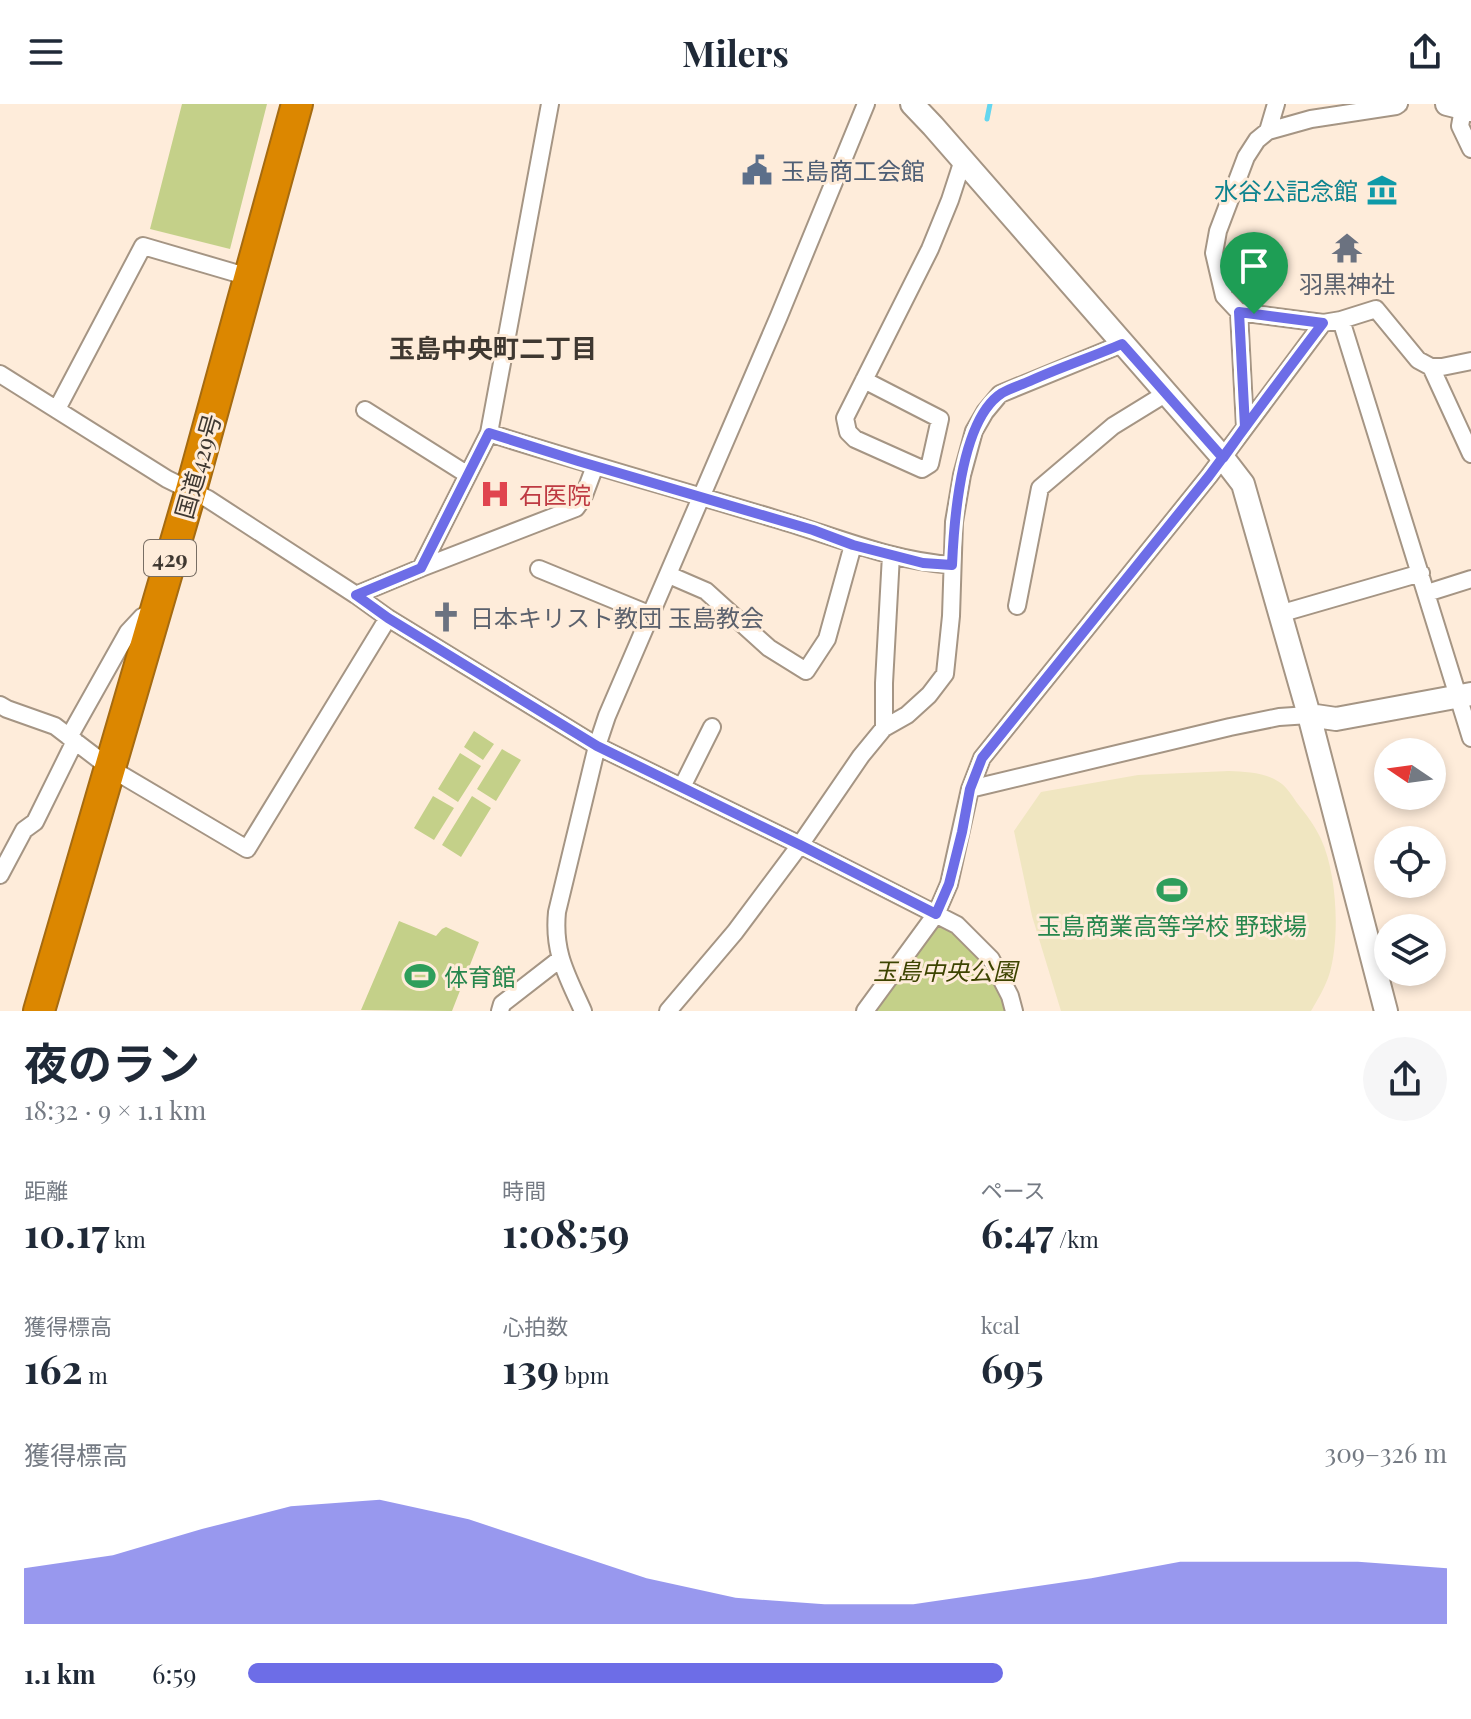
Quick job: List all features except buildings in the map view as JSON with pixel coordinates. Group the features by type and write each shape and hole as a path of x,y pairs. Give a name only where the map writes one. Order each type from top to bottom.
{"highway":[{"name":"国道429号","path":"39,1011 191,490 297,104"}],"street":[{"path":"421,568 489,433 550,104"},
{"path":"583,1011 560,959 555,934 557,912 597,746 866,104"},
{"path":"912,104 1165,394 1216,467 1243,484 1309,715 1386,1011"},
{"path":"1399,104 1311,119 1268,131 1257,140 1246,157 1218,231 1214,253 1216,268 1224,296 1246,313 1323,323 1376,309 1418,360 1431,367 1471,361"},
{"path":"1268,131 1270,107"},
{"path":"1460,108 1460,126 1471,149"},
{"path":"864,380 940,419 930,464 922,469 855,439 848,432 845,418 864,380 930,249 963,160"},
{"path":"57,409 143,246 249,277"},
{"path":"1245,427 1246,313"},
{"path":"1341,320 1427,593 1465,696 1471,738"},
{"path":"865,1011 936,914 949,884 970,789 982,758 1216,467 1323,323"},
{"path":"668,1011 735,932 884,728 907,715 929,695 945,674 951,616 954,522 974,431 985,412 1000,394 1122,344"},
{"path":"1431,367 1471,454"},
{"path":"0,374 167,479 191,490 388,618 597,746 957,925 991,959 1014,1011"},
{"path":"1017,606 1040,488 1113,426 1165,394"},
{"path":"365,410 468,475"},
{"path":"489,433 813,530 853,545 923,563 952,565"},
{"path":"356,595 576,508 595,466"},
{"path":"669,575 706,591 769,648 806,671 827,639 853,545"},
{"path":"884,728 891,555"},
{"path":"539,569 651,615"},
{"path":"1279,614 1421,573"},
{"path":"1427,593 1471,579"},
{"path":"0,875 24,830 35,822 72,739 128,632 142,617 155,611"},
{"path":"2,713 55,726 110,768 247,849 388,618"},
{"path":"970,789 1279,717 1309,715 1336,719 1465,696"},
{"path":"682,787 712,727"},
{"path":"500,1011 502,1004 560,959"}],"lane":[{"path":"1246,313 1253,300 1259,262 1266,257"}],"green space":[{"path":"182,104 267,104 230,249 150,229"},
{"path":"474,731 494,744 483,760 464,747"},
{"path":"502,749 521,760 496,801 477,789"},
{"path":"460,753 481,766 458,802 438,789"},
{"path":"433,796 454,808 434,840 414,828"},
{"path":"472,796 491,808 461,857 442,845"},
{"name":"玉島中央公園","path":"936,914 976,943 1014,1011 865,1011"},
{"name":"体育館","path":"399,921 436,936 446,927 479,942 452,1011 361,1010"}],"sand":[{"name":"玉島商業高等学校 野球場","path":"1229,771 1263,775 1282,784 1313,825 1326,853 1334,887 1335,941 1328,977 1311,1011 1061,1011 1032,916 1014,831 1041,792 1138,775"}],"waterway":[{"path":"987,119 990,104"}],"place":[{"name":"玉島商工会館","path":"757,170"},
{"name":"水谷公記念館","path":"1382,190"},
{"name":"羽黒神社","path":"1347,248"},
{"name":"石医院","path":"495,494"},
{"name":"日本キリスト教団 玉島教会","path":"446,617"},
{"name":"玉島商業高等学校 野球場","path":"1172,890"},
{"name":"体育館","path":"420,976"}],"district":[{"name":"玉島中央町二丁目","path":"493,347"}],"route":[{"path":"1254,314 1239,312 1245,427 1223,458 1122,344 1000,394 974,431 954,522 952,565 923,563 853,545 813,530 489,433 421,568 356,595 388,618 597,746 936,914 949,884 970,789 982,758 1209,476 1223,458 1296,357 1323,323 1254,314"}]}
